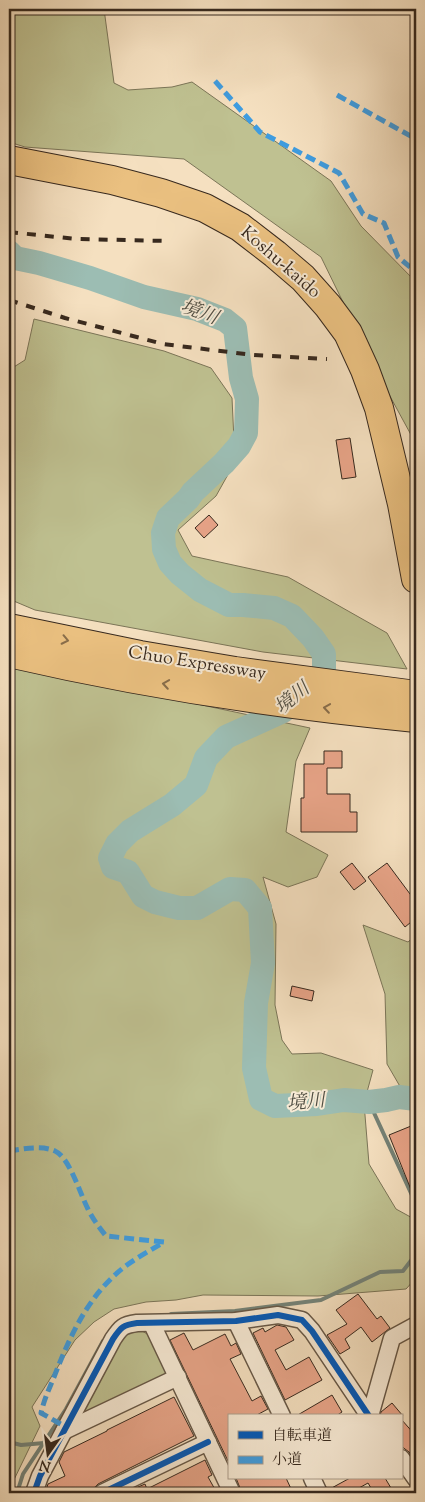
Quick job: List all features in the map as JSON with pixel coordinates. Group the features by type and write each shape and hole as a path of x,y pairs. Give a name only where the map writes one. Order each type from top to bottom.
{"highway":[{"name":"Koshu-kaido","path":"9,160 112,180 205,208 240,227 303,278 328,306 348,333 365,370 379,408 402,504 416,580"},
{"name":"Chuo Expressway","path":"11,637 416,695"},
{"name":"Chuo Expressway","path":"11,637 78,668 232,695 416,718"}],"street":[{"path":"35,1493 40,1476 113,1339 120,1328 126,1325 236,1321 278,1314 302,1320 312,1331 369,1414"},
{"path":"236,1321 281,1414"},
{"path":"152,1324 232,1493"},
{"path":"371,1414 392,1338 416,1325"},
{"path":"64,1431 178,1377"},
{"path":"102,1493 208,1442"},
{"path":"402,1459 416,1478"},
{"path":"313,1480 319,1493"}],"green space":[{"path":"9,9 104,9 114,83 128,90 172,87 192,82 331,181 361,226 416,282 416,444 379,376 321,257 184,159 25,147 9,142"},
{"path":"34,319 164,351 211,368 232,398 235,462 216,496 178,530 192,556 288,577 387,633 407,669 263,652 35,610 9,599 9,370 25,360"},
{"path":"9,667 89,681 310,728 296,761 286,832 328,855 317,877 288,887 263,877 276,924 275,1005 282,1040 292,1054 321,1053 373,1070 364,1103 369,1164 396,1209 416,1220 416,1278 406,1289 318,1296 203,1295 176,1300 146,1302 114,1309 94,1322 75,1340 32,1407 40,1426 9,1490"},
{"path":"363,925 408,942 416,935 416,1114 387,1064 385,994"},
{"path":"136,1330 149,1335 166,1371 165,1379 86,1416 81,1413 125,1334"}],"building":[{"path":"350,438 356,477 342,479 336,440"},
{"path":"209,515 218,525 204,538 195,528"},
{"path":"324,751 342,751 342,768 327,768 327,794 350,794 350,812 357,812 357,832 301,832 304,764 324,764"},
{"path":"352,863 366,881 354,890 340,872"},
{"path":"387,863 416,902 416,918 405,927 368,877"},
{"path":"292,986 314,991 312,1001 290,996"},
{"path":"416,1124 416,1202 389,1135"},
{"path":"358,1294 377,1319 381,1316 390,1328 372,1342 361,1327 345,1339 350,1348 340,1354 327,1335 347,1324 336,1310"},
{"path":"277,1325 286,1327 294,1340 275,1350 286,1370 309,1357 322,1380 285,1400 253,1333 263,1328 265,1332"},
{"path":"184,1333 193,1350 225,1334 231,1346 236,1343 241,1354 230,1359 252,1401 261,1396 268,1409 259,1414 228,1414 228,1461 170,1340"},
{"path":"332,1395 342,1412 339,1414 299,1414"},
{"path":"174,1397 194,1436 98,1484 85,1493 45,1493 48,1484 65,1476 59,1462 64,1452"},
{"path":"392,1403 401,1414 380,1414"},
{"path":"402,1420 416,1436 416,1462 409,1452 402,1447"},
{"path":"205,1460 212,1475 208,1477 217,1493 133,1493 131,1490 145,1484 147,1489"},
{"path":"237,1480 287,1480 293,1493 242,1493"},
{"path":"346,1480 386,1480 394,1493 374,1493 368,1483 350,1493 329,1493 328,1490"}],"waterway":[{"name":"境川","path":"9,252 15,258 90,278 144,297 197,309 225,320 235,328 241,378 247,399 246,433 239,446 224,463 168,518 163,533 164,549 170,563 200,590 229,605 274,608 292,616 313,638 324,654 324,672 283,711 226,737 206,758 196,785 172,805 130,831 117,844 110,858 113,867 128,872 143,896 155,902 179,908 197,908 230,889 245,890 260,908 263,963 256,1003 254,1068 261,1099 275,1106 317,1104 344,1100 369,1102 399,1097 416,1099"},
{"path":"369,1102 416,1204"},
{"path":"171,1314 235,1311 321,1300 380,1272 403,1271 416,1254"},
{"path":"17,1493 23,1474 66,1409 103,1341"},
{"path":"9,1442 21,1445 44,1443"}],"railway":[{"path":"9,232 76,239 170,241"},
{"path":"9,300 65,318 163,344 253,355 327,359"}],"marked path":[{"path":"215,81 260,132 339,173 363,214 384,223 398,257 416,272"},
{"path":"337,95 416,139"},
{"path":"9,1151 44,1148 55,1151 60,1155 74,1176 91,1215 106,1236 164,1242 121,1269 105,1285 87,1309 72,1335 41,1413 66,1427"}],"cycle path":[{"path":"35,1493 40,1476 113,1339 123,1327 132,1324 236,1321 278,1315 302,1320 312,1331 368,1414"},
{"path":"102,1493 208,1442"}]}
